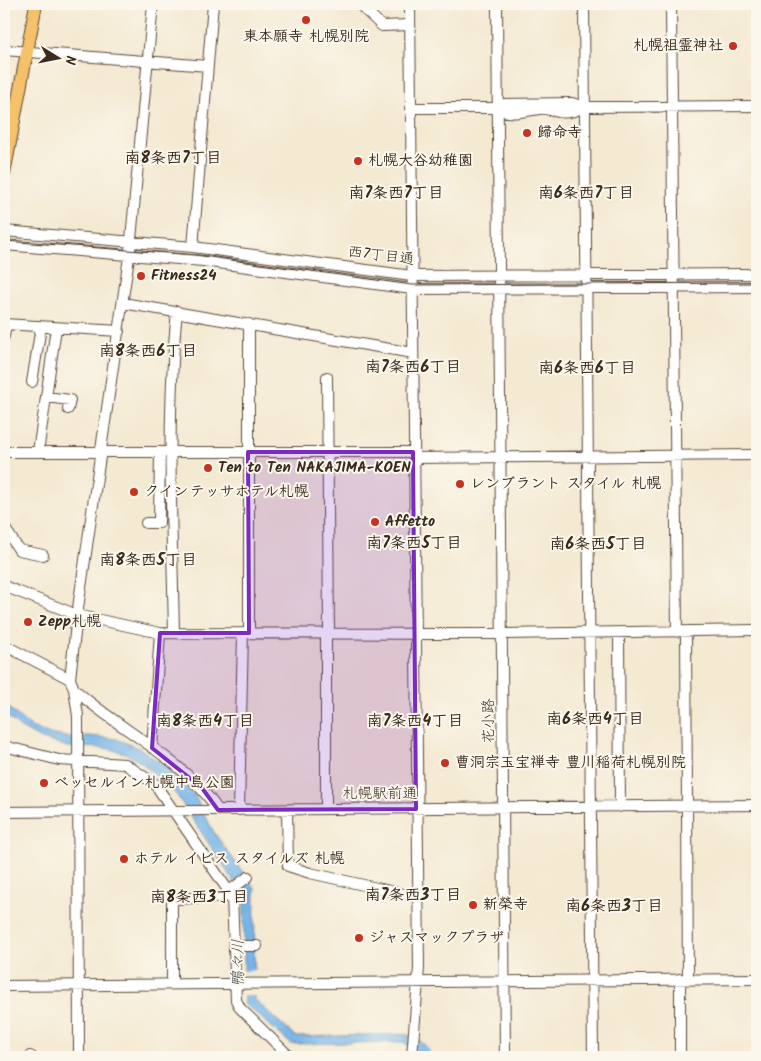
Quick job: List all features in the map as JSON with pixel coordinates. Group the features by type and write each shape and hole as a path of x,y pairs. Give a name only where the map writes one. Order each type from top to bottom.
{"main road":[{"path":"4,174 36,4"}],"street":[{"path":"79,1057 78,735 72,684 77,615 101,452 108,431 130,254 153,4"},
{"path":"193,247 213,4"},
{"path":"410,4 418,982 417,1014 412,1033 412,1053"},
{"name":"花小路","path":"497,4 505,1057"},
{"path":"584,4 593,1057"},
{"path":"671,4 676,456 686,806 684,979 680,1057"},
{"path":"364,9 382,26 410,25"},
{"path":"4,50 208,66"},
{"path":"410,108 498,108 504,104 572,103 585,107 757,106"},
{"name":"西7丁目通","path":"4,231 193,247 412,276 757,274"},
{"name":"西7丁目通","path":"4,245 203,261 412,289 757,287"},
{"path":"123,303 413,353"},
{"path":"146,523 159,523 177,311"},
{"path":"4,336 5,324 119,331"},
{"path":"239,810 246,633 248,452 245,381 248,324"},
{"path":"32,382 41,327"},
{"path":"38,452 48,415 46,397 56,328"},
{"path":"326,809 328,634 327,376"},
{"path":"46,397 70,401"},
{"path":"4,452 101,452 128,447 165,452 201,449 248,452 327,452 501,457 757,455"},
{"path":"165,452 174,633"},
{"path":"4,527 19,550 43,555"},
{"path":"4,586 77,615 160,634 503,634 757,630"},
{"path":"619,632 620,807"},
{"path":"152,748 160,634"},
{"path":"4,645 72,684 90,703 152,748 202,788 218,810"},
{"path":"4,746 59,760 125,764 155,784 232,891 238,946 239,983 236,1000 240,1008 290,1057"},
{"name":"札幌駅前通","path":"4,812 757,805"},
{"path":"287,810 288,866 310,873 417,897"},
{"path":"172,984 172,903 175,899 232,891 248,877"},
{"path":"238,946 257,946"},
{"path":"4,986 757,979"}],"highlighted area":[{"path":"248,452 413,452 416,809 218,810 202,788 152,748 160,633 249,633"}],"water":[{"path":"4,704 31,727 49,734 67,737 90,736 117,739 139,748 159,762 194,795 215,834 255,889 254,999 296,1037 406,1034 425,1045 430,1057 421,1057 421,1053 403,1042 291,1044 244,1003 244,897 176,794 141,762 125,753 105,748 68,747 39,738 21,728 4,714"}],"pier":[{"path":"255,970 255,996 243,996 243,971"}],"tram line":[{"path":"4,241 195,255 412,285 757,283"}],"place":[{"name":"東本願寺 札幌別院","path":"306,20"},
{"name":"札幌祖霊神社","path":"733,46"},
{"name":"歸命寺","path":"527,133"},
{"name":"札幌大谷幼稚園","path":"358,161"},
{"name":"Fitness24","path":"141,276"},
{"name":"Ten to Ten NAKAJIMA-KOEN","path":"208,468"},
{"name":"レンブラント スタイル 札幌","path":"460,484"},
{"name":"クインテッサホテル札幌","path":"134,492"},
{"name":"Affetto","path":"375,522"},
{"name":"Zepp札幌","path":"28,622"},
{"name":"曹洞宗玉宝禅寺 豊川稲荷札幌別院","path":"445,763"},
{"name":"ベッセルイン札幌中島公園","path":"44,783"},
{"name":"ホテル イビス スタイルズ 札幌","path":"124,859"},
{"name":"新榮寺","path":"473,905"},
{"name":"ジャスマックプラザ","path":"359,938"}],"district":[{"name":"南8条西7丁目","path":"173,158"},
{"name":"南7条西7丁目","path":"396,193"},
{"name":"南6条西7丁目","path":"586,193"},
{"name":"南8条西6丁目","path":"148,351"},
{"name":"南7条西6丁目","path":"413,367"},
{"name":"南6条西6丁目","path":"587,368"},
{"name":"南7条西5丁目","path":"414,543"},
{"name":"南6条西5丁目","path":"598,544"},
{"name":"南8条西5丁目","path":"148,560"},
{"name":"南6条西4丁目","path":"595,719"},
{"name":"南8条西4丁目","path":"205,721"},
{"name":"南7条西4丁目","path":"415,721"},
{"name":"南7条西3丁目","path":"413,895"},
{"name":"南8条西3丁目","path":"199,897"},
{"name":"南6条西3丁目","path":"614,906"}],"water label":[{"name":"鴨々川","path":"238,963"}]}
